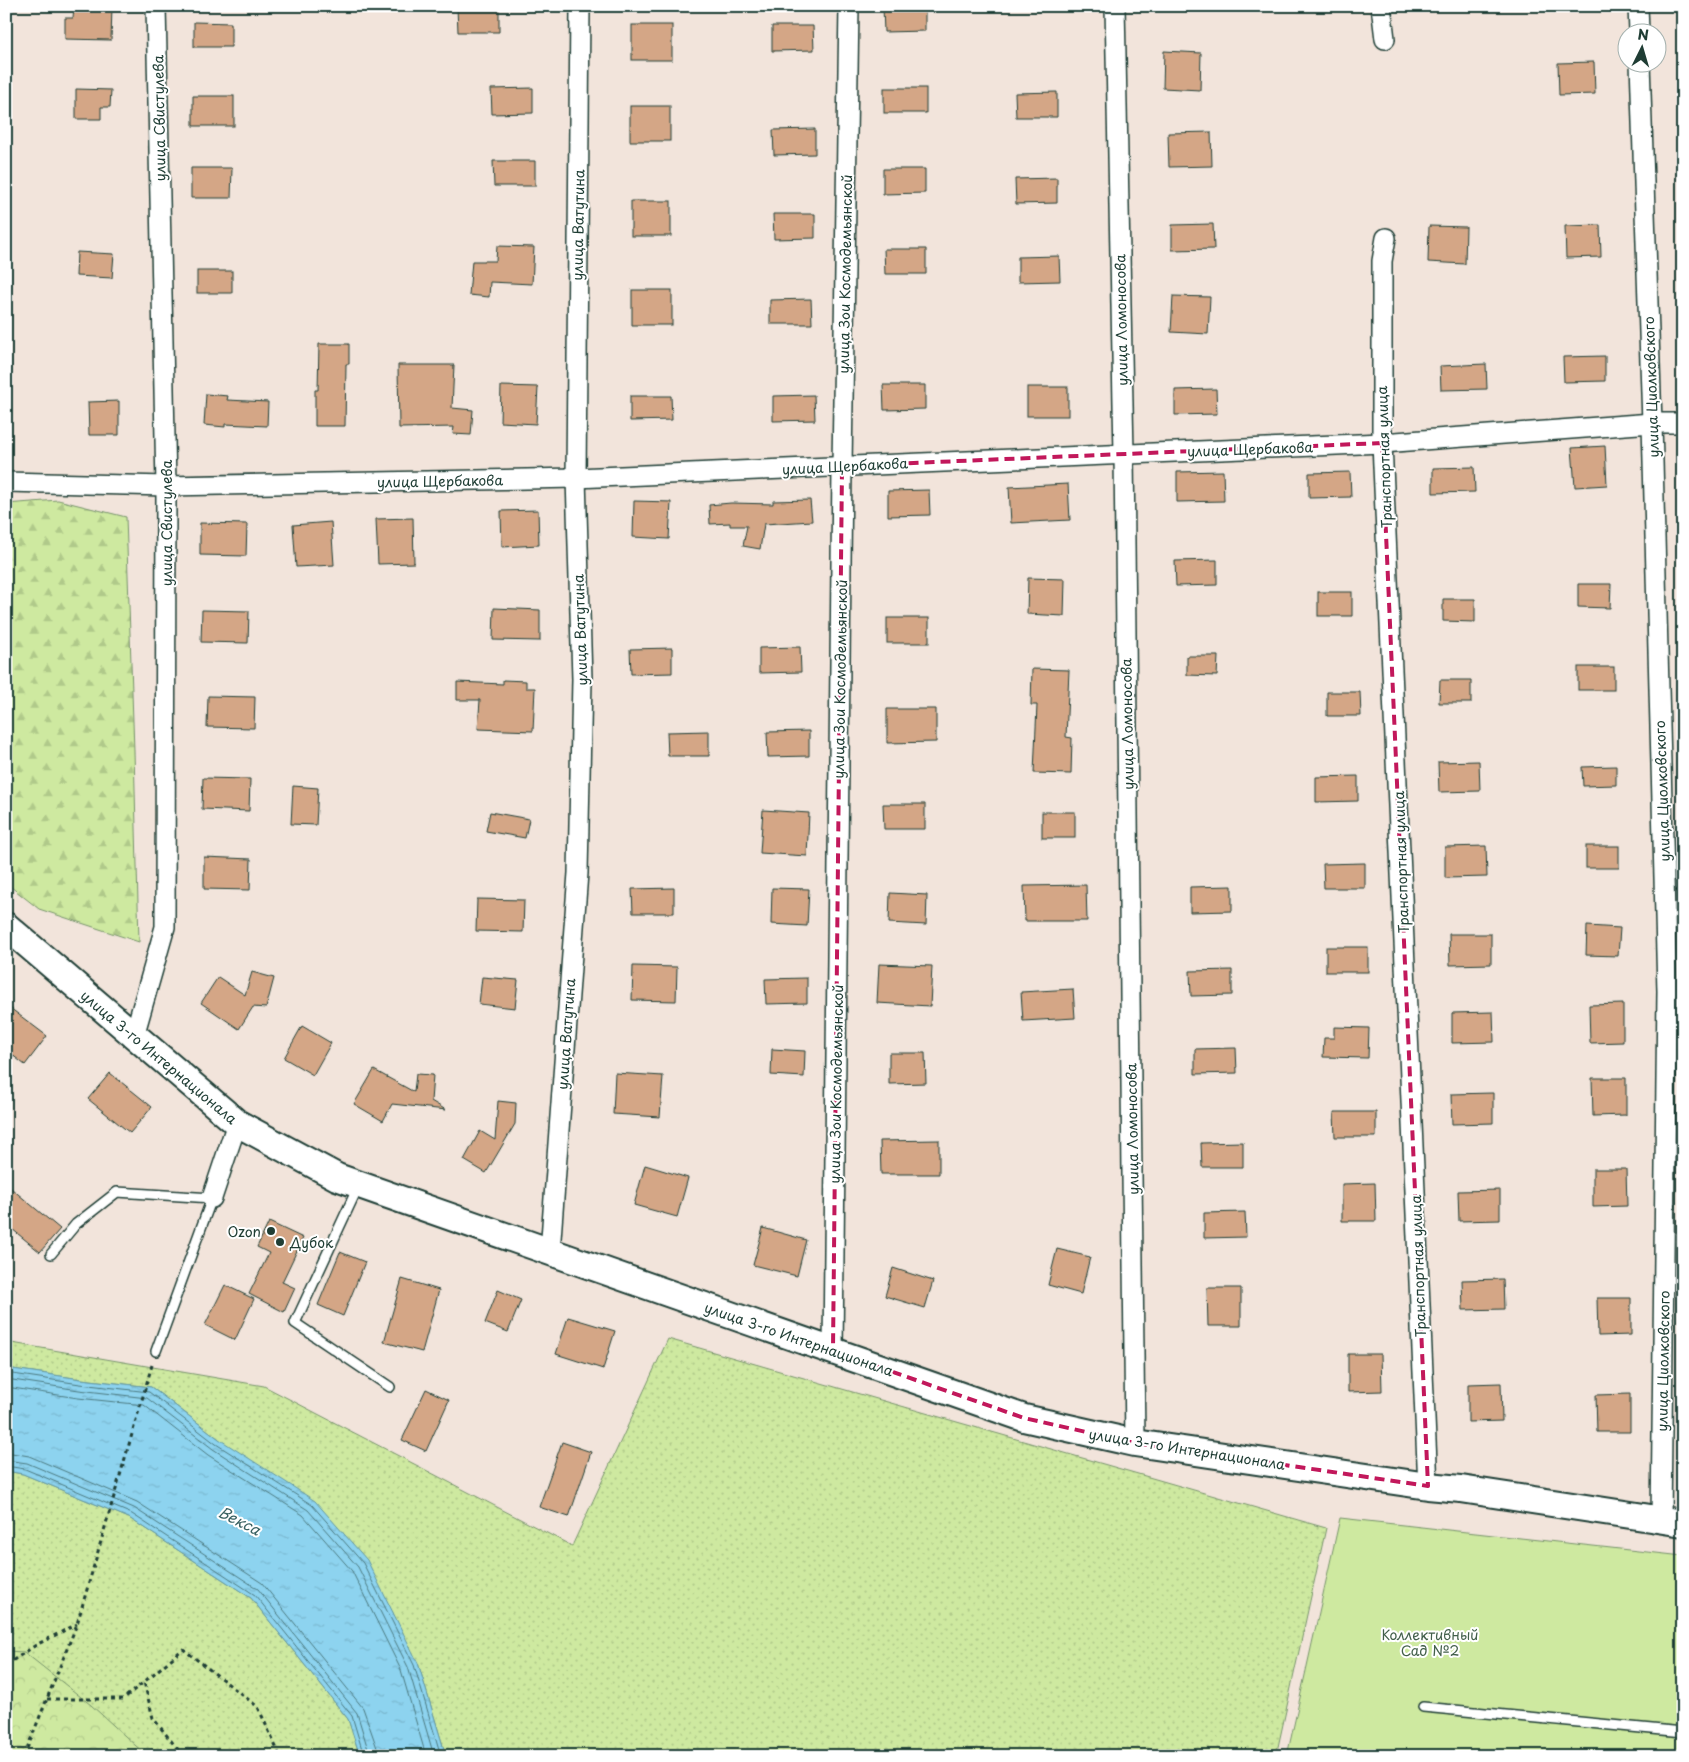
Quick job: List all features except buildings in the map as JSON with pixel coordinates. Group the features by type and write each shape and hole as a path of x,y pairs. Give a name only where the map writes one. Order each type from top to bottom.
{"main road":[{"name":"улица 3-го Интернационала","path":"6,926 237,1123 337,1177 359,1185 1024,1418 1135,1443 1428,1486 1461,1489 1672,1522"}],"street":[{"name":"улица Свистулева","path":"134,1036 165,927 166,486 156,6"},
{"name":"улица Ватутина","path":"550,1252 578,873 582,679 576,478 580,6"},
{"name":"улица Зои Космодемьянской","path":"833,1351 842,466 849,6"},
{"name":"улица Ломоносова","path":"1115,6 1124,454 1135,1443"},
{"path":"1381,6 1385,40"},
{"path":"1638,6 1639,22"},
{"name":"улица Циолковского","path":"1640,72 1652,423 1675,991 1672,1522"},
{"name":"Транспортная улица","path":"1386,238 1382,261 1382,443 1428,1486"},
{"name":"улица Щербакова","path":"6,482 166,486 576,478 1382,443 1652,423 1683,423"},
{"path":"212,1198 237,1123"}],"lane":[{"path":"359,1185 295,1323 390,1387"},
{"path":"51,1254 76,1224 117,1192 212,1198 156,1351"},
{"path":"1423,1707 1683,1732"}],"path":[{"path":"24,1756 77,1624 156,1351"},
{"path":"6,1665 36,1645 77,1624"},
{"path":"47,1699 123,1698 183,1648 258,1707 280,1756"},
{"path":"144,1682 153,1718 183,1756"}],"highlighted area":[{"path":"1382,443 1428,1486 1135,1443 1024,1418 833,1351 842,466"}],"green space":[{"path":"58,500 126,517 139,942 39,909 6,883 6,504"},
{"path":"668,1339 1326,1528 1276,1756 446,1756 418,1663 219,1439 151,1387 6,1368 6,1342 264,1386 572,1546"},
{"path":"6,1471 23,1474 129,1518 251,1598 348,1719 360,1756 6,1756"},
{"name":"Коллективный Сад №2","path":"1340,1518 1683,1556 1683,1756 1287,1756"},
{"path":"6,1651 24,1652 91,1705 147,1756 6,1756"}],"water":[{"name":"Векса","path":"6,1368 151,1387 219,1439 315,1501 367,1560 418,1663 446,1756 360,1756 348,1719 251,1598 129,1518 23,1474 6,1471"}],"place":[{"name":"Ozon","path":"271,1231"},
{"name":"Дубок","path":"280,1242"}]}
